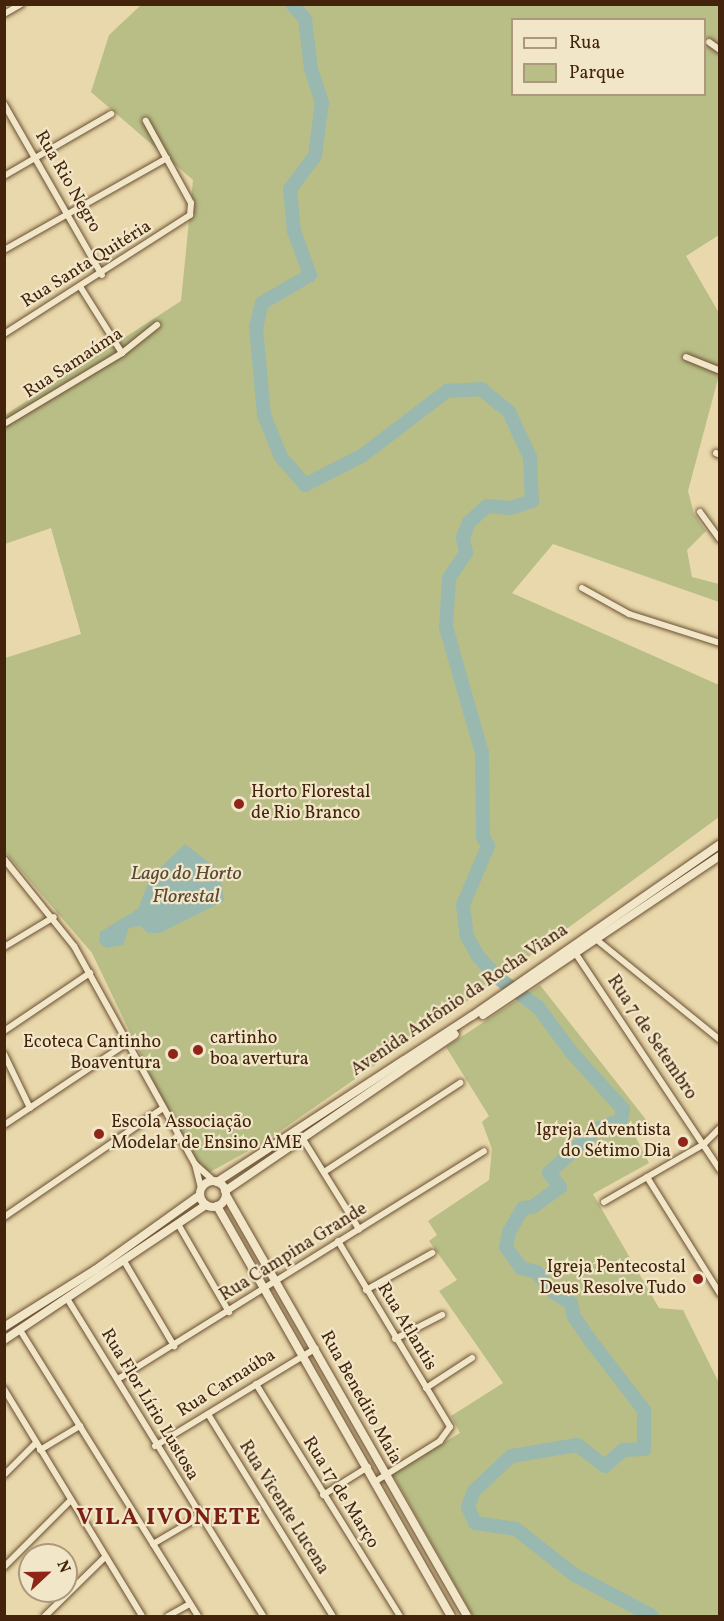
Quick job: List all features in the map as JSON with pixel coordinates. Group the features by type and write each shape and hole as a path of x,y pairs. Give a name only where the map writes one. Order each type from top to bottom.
{"main road":[{"name":"Avenida Antônio da Rocha Viana","path":"217,1206 225,1193 301,1136 522,986 720,844"},
{"name":"Avenida Antônio da Rocha Viana","path":"522,986 576,954 720,856"},
{"name":"Avenida Antônio da Rocha Viana","path":"201,1192 474,1018"},
{"path":"215,1182 225,1193"},
{"path":"4,1327 95,1270 201,1192 206,1205"},
{"path":"4,1340 68,1300 206,1205 217,1206"}],"street":[{"path":"4,14 21,4"},
{"path":"708,42 720,50"},
{"name":"Rua Rio Negro","path":"4,104 102,275"},
{"path":"4,176 111,114"},
{"path":"4,250 166,158 146,121"},
{"name":"Rua Santa Quitéria","path":"4,334 102,275 185,220 191,203 166,158"},
{"path":"81,288 122,354"},
{"name":"Rua Samaúma","path":"4,424 122,354 157,325"},
{"path":"686,357 720,371"},
{"path":"700,512 720,540"},
{"path":"582,588 629,614 720,643"},
{"path":"4,859 54,917 90,973 162,1109 195,1164 215,1182"},
{"path":"4,947 54,917"},
{"path":"597,940 720,1040"},
{"name":"Rua 7 de Setembro","path":"576,954 720,1170"},
{"path":"4,1031 90,973"},
{"path":"4,1125 127,1043"},
{"path":"4,1054 30,1108"},
{"path":"324,1172 460,1083"},
{"path":"4,1217 162,1109"},
{"path":"604,1202 704,1144 720,1128"},
{"path":"301,1136 359,1229"},
{"name":"Rua Campina Grande","path":"118,1379 229,1312 484,1150"},
{"path":"195,1164 201,1192"},
{"path":"646,1177 720,1294"},
{"name":"Rua Benedito Maia","path":"225,1193 278,1281 385,1476 467,1617"},
{"name":"Rua Benedito Maia","path":"217,1206 267,1288 451,1617"},
{"path":"178,1224 229,1312"},
{"name":"Rua Atlantis","path":"338,1241 395,1340 450,1427 440,1442 385,1476"},
{"path":"366,1290 432,1254"},
{"path":"124,1261 174,1346"},
{"name":"Rua Flor Lírio Lustosa","path":"68,1300 118,1379 155,1446 263,1617"},
{"path":"395,1340 442,1315"},
{"path":"20,1330 198,1617"},
{"name":"Rua Carnaúba","path":"155,1446 316,1348"},
{"path":"426,1388 472,1358"},
{"name":"Rua 17 de Março","path":"256,1384 400,1617"},
{"path":"4,1389 139,1616"},
{"name":"Rua Vicente Lucena","path":"208,1414 333,1617"},
{"path":"4,1475 38,1446 80,1426"},
{"path":"323,1495 368,1467"},
{"path":"376,1481 385,1476"},
{"path":"4,1567 70,1501"},
{"path":"153,1544 199,1517"},
{"path":"45,1617 105,1557"},
{"path":"168,1617 190,1604"}],"green space":[{"path":"142,4 719,5 719,235 686,256 719,313 719,375 688,491 694,514 706,531 687,550 692,577 719,584 719,602 553,544 512,593 719,685 719,817 493,983 263,1143 210,1172 202,1171 158,1091 92,953 5,852 5,658 81,634 51,528 5,544 5,415 181,301 193,180 91,92 109,35"},
{"path":"540,985 651,1126 636,1138 649,1163 593,1194 659,1308 683,1310 719,1383 719,1616 473,1616 392,1473 460,1433 451,1416 503,1383 439,1291 457,1280 429,1241 437,1235 428,1221 489,1180 492,1149 482,1122 489,1116 446,1047"}],"water":[{"name":"Lago do Horto Florestal","path":"185,844 220,871 224,901 160,933 148,933 140,926 129,928 123,945 106,948 99,942 100,932 138,909 150,878"}],"waterway":[{"path":"292,4 305,19 311,69 322,102 315,156 290,189 294,231 310,275 262,303 256,327 264,415 281,457 305,485 363,455 447,391 481,389 509,412 530,457 532,501 510,508 487,506 469,522 463,538 466,553 449,578 446,627 482,753 483,837 488,846 463,905 467,936 477,955 498,978 538,1007 572,1053 623,1109 621,1120 597,1129 549,1173 560,1187 532,1207 523,1208 509,1232 506,1247 521,1268 537,1272 550,1290 571,1303 574,1317 644,1410 644,1449 623,1450 605,1466 577,1445 511,1456 474,1491 468,1507 475,1523 516,1529 573,1574 652,1616"}],"place":[{"name":"Horto Florestal de Rio Branco","path":"239,804"},
{"name":"cartinho boa avertura","path":"198,1050"},
{"name":"Ecoteca Cantinho Boaventura","path":"173,1054"},
{"name":"Escola Associação Modelar de Ensino AME","path":"99,1134"},
{"name":"Igreja Adventista do Sétimo Dia","path":"683,1142"},
{"name":"Igreja Pentecostal Deus Resolve Tudo","path":"698,1279"}],"district":[{"name":"VILA IVONETE","path":"169,1519"}]}
